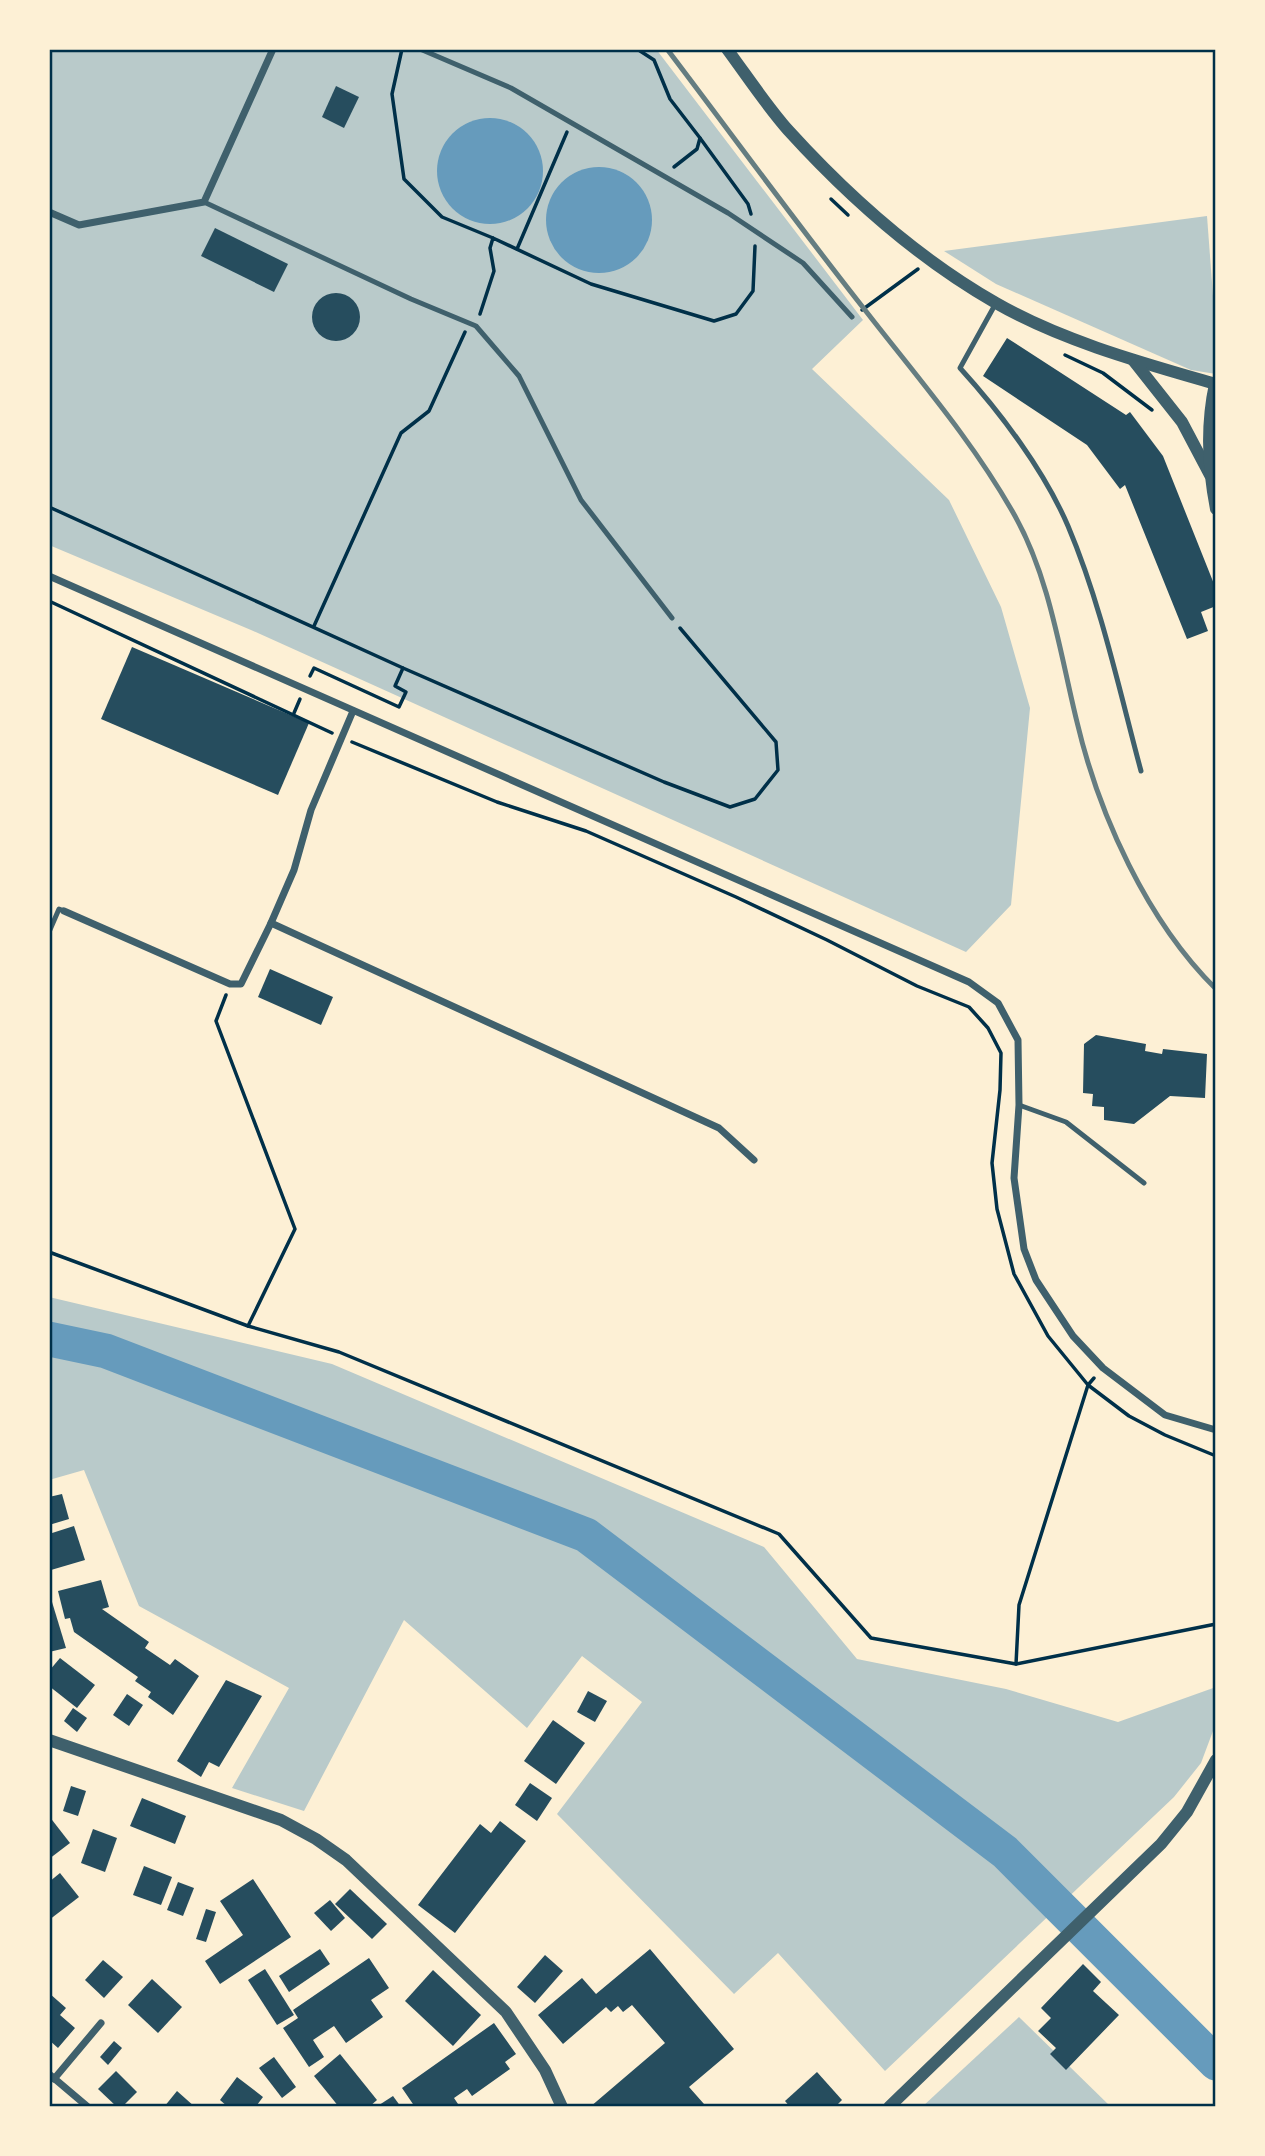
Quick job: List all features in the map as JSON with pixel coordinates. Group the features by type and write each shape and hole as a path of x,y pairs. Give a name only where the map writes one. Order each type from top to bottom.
{"street":[{"path":"49,212 79,225 204,202 273,49"},
{"path":"727,49 787,128 852,196 929,258 996,303 1042,326 1132,360 1215,384 1209,407 1216,509"},
{"path":"1132,360 1181,422 1213,470"},
{"path":"49,576 969,982 998,1003 1018,1040 1019,1105 1014,1178 1024,1249 1036,1280 1073,1336 1103,1368 1165,1415 1216,1430"},
{"path":"64,911 230,984 241,984 294,870 311,810 353,711"},
{"path":"271,923 719,1128 754,1160"},
{"path":"49,1740 281,1820 316,1839 346,1860 506,2012 545,2070 562,2107"},
{"path":"889,2107 1161,1844 1187,1812 1216,1760"},
{"path":"88,2107 52,2077 102,2023"}],"lane":[{"path":"420,49 511,88 728,213 803,263 852,317"},
{"path":"204,202 411,299 476,326 519,376 581,500 671,618"},
{"path":"996,303 960,368 982,392 1028,453 1067,524 1093,598 1141,771"},
{"path":"49,932 59,909 64,911"},
{"path":"1019,1105 1066,1122 1144,1183"}],"path":[{"path":"402,49 392,94 404,179 442,218 493,238 592,284 714,321"},
{"path":"637,49 654,60 670,99 700,138 697,149 664,176"},
{"path":"517,249 571,122"},
{"path":"476,326 494,271 490,248 493,238"},
{"path":"852,317 916,271"},
{"path":"314,626 401,433 429,411 469,323"},
{"path":"1058,351 1103,373 1150,410"},
{"path":"49,507 403,668 664,782 730,807 755,799 778,770 776,742 671,618"},
{"path":"49,601 294,713 341,738 497,802 586,831 736,897 917,986 968,1007 988,1028 1001,1053 992,1163 997,1209 1014,1274 1048,1336 1088,1385 1129,1416 1216,1456"},
{"path":"401,702 406,692 395,686 403,668"},
{"path":"230,984 216,1021 295,1229 248,1326"},
{"path":"49,1252 248,1326 339,1352 779,1534 871,1638 1016,1664 1216,1624"},
{"path":"1016,1664 1019,1605 1088,1385 1103,1368"}],"shaded area":[{"path":"49,49 656,49 863,320 812,369 949,500 1001,607 1030,708 1011,905 966,952 251,630 49,545"},
{"path":"1207,216 1216,336 1216,374 1191,370 996,284 944,251"},
{"path":"49,1297 332,1364 764,1547 857,1659 1006,1689 1118,1722 1216,1687 1216,1723 1201,1763 1174,1797 885,2071 778,1953 734,1994 557,1814 642,1702 582,1656 527,1728 404,1620 304,1811 232,1788 289,1688 139,1606 84,1470 49,1480"},
{"path":"1019,2017 1111,2107 922,2107"}],"water":[{"path":"490,118 510,122 527,134 539,151 543,171 539,191 527,208 510,220 490,224 470,220 453,208 441,191 437,171 441,151 453,134 470,122"},
{"path":"599,167 619,171 636,183 648,200 652,220 648,240 636,257 619,269 599,273 579,269 562,257 550,240 546,220 550,200 562,183 579,171"}],"building":[{"path":"336,86 359,97 344,128 322,117"},
{"path":"215,228 288,264 274,292 201,256"},
{"path":"336,293 353,300 360,317 353,334 336,341 319,334 312,317 319,300"},
{"path":"1007,338 1126,415 1130,412 1163,456 1216,589 1216,606 1201,612 1208,631 1187,639 1125,485 1120,489 1087,445 983,376"},
{"path":"132,647 309,723 278,795 101,719"},
{"path":"270,969 333,997 321,1025 258,997"},
{"path":"1096,1035 1146,1044 1145,1051 1162,1054 1163,1049 1207,1054 1205,1098 1170,1096 1134,1124 1104,1120 1104,1107 1092,1106 1093,1094 1083,1093 1084,1044"},
{"path":"62,1494 69,1519 49,1525 49,1497"},
{"path":"74,1526 85,1560 51,1570 49,1534"},
{"path":"101,1580 109,1607 102,1609 149,1642 145,1648 170,1665 175,1659 199,1676 173,1715 148,1697 151,1692 135,1681 138,1677 74,1632 70,1618 65,1619 58,1591"},
{"path":"49,1592 66,1648 49,1652"},
{"path":"60,1658 95,1685 77,1708 49,1686 49,1671"},
{"path":"226,1680 262,1696 219,1767 209,1762 201,1777 177,1761"},
{"path":"588,1691 607,1701 595,1722 577,1712"},
{"path":"127,1694 143,1705 129,1726 113,1715"},
{"path":"73,1708 87,1718 77,1732 64,1721"},
{"path":"553,1720 585,1743 556,1784 524,1761"},
{"path":"530,1783 552,1798 537,1821 515,1805"},
{"path":"71,1786 86,1791 78,1816 63,1811"},
{"path":"142,1798 186,1816 175,1844 130,1826"},
{"path":"49,1816 70,1843 49,1859"},
{"path":"500,1821 526,1841 455,1933 418,1905 480,1824 491,1833"},
{"path":"93,1829 117,1838 105,1872 81,1863"},
{"path":"144,1866 172,1877 161,1905 133,1895"},
{"path":"60,1873 79,1897 49,1920 49,1882"},
{"path":"253,1879 291,1937 220,1984 205,1961 243,1935 220,1901"},
{"path":"178,1882 194,1888 183,1916 167,1910"},
{"path":"350,1889 387,1924 372,1939 335,1904"},
{"path":"330,1900 345,1918 331,1931 314,1913"},
{"path":"206,1909 216,1912 206,1942 196,1939"},
{"path":"320,1949 330,1964 289,1992 279,1976"},
{"path":"650,1949 734,2049 689,2087 704,2104 701,2107 590,2107 665,2043 632,2005 623,2012 618,2006 611,2012 606,2007 563,2044 538,2015 582,1978 596,1994"},
{"path":"545,1955 563,1971 535,2003 517,1987"},
{"path":"369,1958 389,1988 371,2000 383,2017 346,2043 334,2026 313,2040 324,2057 309,2067 283,2028 298,2018 293,2010"},
{"path":"103,1960 123,1977 104,1998 85,1980"},
{"path":"1083,1964 1101,1982 1093,1991 1119,2015 1066,2070 1050,2054 1056,2048 1038,2031 1051,2018 1041,2008"},
{"path":"265,1969 294,2015 277,2025 248,1980"},
{"path":"433,1970 481,2015 453,2046 405,2001"},
{"path":"152,1979 182,2007 158,2033 128,2005"},
{"path":"49,1993 66,2008 60,2015 75,2028 58,2048 49,2040"},
{"path":"494,2023 516,2054 505,2062 510,2069 472,2096 467,2089 454,2098 458,2104 453,2107 415,2107 402,2088"},
{"path":"114,2041 122,2048 108,2065 100,2057"},
{"path":"340,2054 377,2100 369,2107 339,2107 314,2076"},
{"path":"274,2057 296,2087 282,2098 259,2068"},
{"path":"116,2071 137,2092 122,2107 117,2107 98,2089"},
{"path":"817,2072 842,2100 835,2107 790,2107 785,2101"},
{"path":"237,2077 263,2097 257,2105 260,2107 228,2107 220,2100"},
{"path":"177,2091 195,2107 164,2107"},
{"path":"393,2096 401,2107 376,2107"}],"waterway":[{"path":"49,1339 106,1351 586,1535 1005,1852 1216,2063"}],"railway":[{"path":"667,49 963,436 999,488 1027,540 1046,591 1086,757 1112,829 1147,899 1168,932 1216,989"}]}
